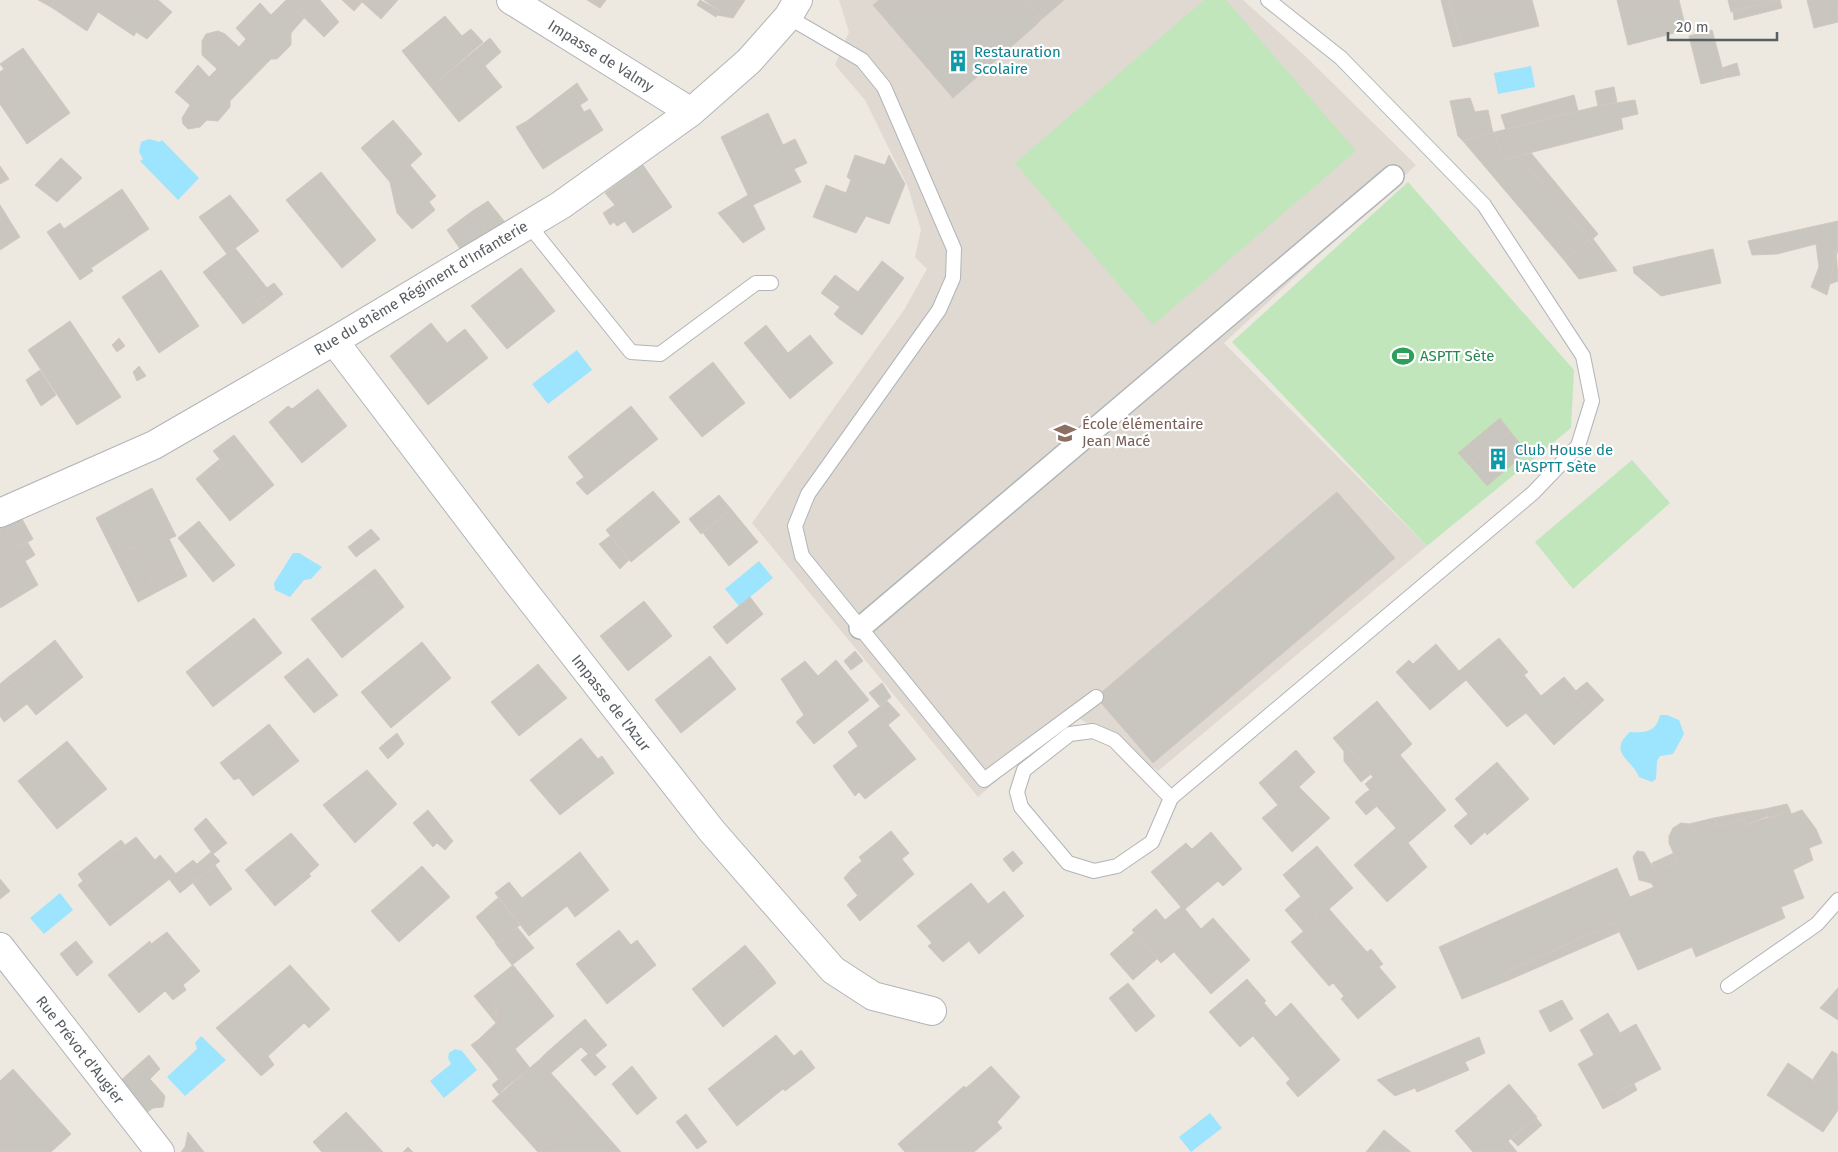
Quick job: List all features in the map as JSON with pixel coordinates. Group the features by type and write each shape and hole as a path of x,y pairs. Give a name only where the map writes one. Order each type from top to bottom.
{"street":[{"name":"Impasse de Valmy","path":"511,0 691,112"},
{"name":"Rue du 81ème Régiment d'Infanterie","path":"0,513 154,445 334,341 561,205 691,112 749,61 793,9"},
{"path":"860,628 1392,176"},
{"name":"Impasse de l'Azur","path":"334,341 517,582 711,830 832,970 873,996 932,1011"},
{"name":"Rue Prévot d'Augier","path":"0,947 160,1152"}],"lane":[{"path":"1172,798 1114,740 1093,731 1070,734 1024,770 1017,792 1021,807 1068,863 1094,872 1117,866 1152,842 1172,798 1533,494 1578,446 1592,401 1583,356 1484,205 1341,58 1268,0"},
{"path":"793,9 862,60 884,87 954,248 954,278 938,310 808,494 795,526 802,556 984,780 1096,697"},
{"path":"528,224 631,352 660,354 756,283 771,283"},
{"path":"1728,986 1817,924 1838,900"}],"shaded area":[{"name":"École élémentaire Jean Macé","path":"839,0 1243,0 1303,54 1416,165 1224,343 1427,546 1158,771 1073,714 978,797 752,523 904,310 927,269 915,257 921,230 908,187 865,100 835,65 849,32"}],"green space":[{"path":"1204,0 1226,0 1356,151 1153,325 1015,163"},
{"name":"ASPTT Sète","path":"1408,182 1574,370 1571,428 1427,546 1232,342"},
{"path":"1632,460 1670,503 1573,589 1535,542"}],"water":[{"path":"1531,66 1535,87 1498,94 1494,73"},
{"path":"149,139 160,142 162,140 199,178 178,200 140,161 143,159 139,152 141,142"},
{"path":"577,350 592,370 548,404 532,384"},
{"path":"293,553 299,553 322,567 311,579 304,580 290,597 275,590 274,583"},
{"path":"759,561 773,578 739,606 725,589"},
{"path":"1660,715 1667,715 1679,720 1684,734 1673,754 1660,756 1657,761 1656,779 1652,782 1639,777 1623,756 1621,745 1623,739 1630,732 1645,732 1653,728"},
{"path":"60,893 73,910 44,934 30,918"},
{"path":"201,1036 226,1060 185,1096 167,1077 197,1049 195,1043"},
{"path":"455,1049 462,1051 477,1070 444,1098 430,1081 451,1064 448,1058 449,1053"},
{"path":"1210,1113 1222,1128 1191,1152 1179,1137"}],"building":[{"path":"38,0 55,0 51,7"},
{"path":"55,0 158,0 172,12 147,39 136,32 134,36 98,12 87,31 51,7"},
{"path":"286,0 304,18 291,33 291,45 277,59 271,59 230,101 230,107 218,121 207,120 200,127 188,129 183,124 182,118 190,105 175,92 198,65 209,77 217,69 202,55 202,41 206,34 218,31 225,34 239,47 246,39 236,28 260,3 271,15"},
{"path":"286,0 320,0 339,22 324,37"},
{"path":"342,0 360,0 362,2 354,11"},
{"path":"360,0 398,0 381,19"},
{"path":"587,0 606,0 600,8"},
{"path":"700,0 720,11 716,17 697,5"},
{"path":"704,0 745,0 733,18 717,15 720,11"},
{"name":"Restauration Scolaire","path":"879,0 1064,0 1042,19 1028,3 1023,8 1036,25 953,98 873,5"},
{"path":"1441,0 1449,0 1462,45 1453,47"},
{"path":"1449,0 1532,0 1539,26 1462,45"},
{"path":"1617,0 1679,0 1686,30 1628,45"},
{"path":"1728,0 1780,0 1731,12"},
{"path":"1780,0 1782,8 1734,20 1733,11"},
{"path":"1807,0 1838,0 1838,22 1814,28"},
{"path":"1028,3 1042,19 1036,25 1023,8"},
{"path":"445,16 462,36 471,29 483,42 431,87 402,51"},
{"path":"1712,30 1725,78 1701,84 1689,36"},
{"path":"490,38 501,52 485,66 502,87 459,122 431,87"},
{"path":"23,48 70,113 27,144 0,104 0,72 4,69 0,64"},
{"path":"1737,63 1740,75 1725,78 1722,68"},
{"path":"577,83 588,100 580,105 584,112 590,109 603,130 543,169 533,154 543,147 527,121"},
{"path":"1614,87 1617,102 1598,106 1595,91"},
{"path":"1574,95 1578,111 1506,130 1501,115"},
{"path":"1470,98 1475,112 1488,110 1493,133 1463,141 1458,136 1450,101"},
{"path":"1635,100 1638,114 1621,118 1623,129 1502,160 1495,132 1598,106"},
{"path":"768,113 783,145 795,139 807,163 794,169 801,182 753,205 765,229 743,243 718,213 748,195 721,137"},
{"path":"393,120 422,154 410,165 436,196 429,202 435,210 412,229 397,213 390,182 361,148"},
{"path":"527,121 543,147 533,154 516,127"},
{"path":"1495,132 1502,160 1519,156 1589,240 1564,260 1463,141"},
{"path":"1531,153 1598,234 1593,239 1617,271 1615,271 1519,156"},
{"path":"855,155 885,165 889,155 905,184 889,224 866,216 856,233 813,217 826,185 846,193 851,180 847,177"},
{"path":"61,158 82,178 57,202 35,185"},
{"path":"643,165 672,207 633,233 625,221 617,226 614,222 610,225 603,213 615,205 605,193"},
{"path":"0,166 9,179 0,184"},
{"path":"321,172 376,240 342,268 317,238 323,233 315,222 309,228 286,200"},
{"path":"122,189 149,229 91,268 93,271 80,280 47,232 60,223 64,229"},
{"path":"230,195 259,231 227,254 199,217"},
{"path":"488,201 508,226 491,236 471,212"},
{"path":"0,205 20,237 0,250"},
{"path":"471,212 491,236 463,253 447,230"},
{"path":"1838,221 1838,249 1827,295 1811,287 1819,267 1816,244 1777,254 1752,255 1748,241"},
{"path":"315,222 323,233 317,238 309,228"},
{"path":"1589,240 1615,271 1579,279 1564,260"},
{"path":"235,248 267,288 274,283 283,294 269,305 264,296 237,316 203,272"},
{"path":"1713,249 1721,283 1661,296 1634,273 1633,267"},
{"path":"1836,249 1838,281 1830,284 1832,271"},
{"path":"882,261 904,278 862,335 838,318 844,310 821,293 835,275 858,292"},
{"path":"521,268 555,311 507,349 471,306"},
{"path":"161,270 199,326 159,353 122,297"},
{"path":"264,296 269,305 243,324 237,316"},
{"path":"840,307 844,310 838,318 834,314"},
{"path":"70,321 121,397 77,425 28,350"},
{"path":"431,323 447,343 465,329 488,358 428,405 390,356"},
{"path":"766,325 788,353 810,335 833,363 790,399 744,343"},
{"path":"119,338 125,346 117,352 112,345"},
{"path":"713,362 745,403 702,437 669,397"},
{"path":"139,366 146,376 137,381 133,372"},
{"path":"40,370 56,395 41,406 26,380"},
{"path":"318,389 347,426 302,463 269,422 288,406 292,409"},
{"path":"631,406 658,439 587,495 576,483 584,477 568,457"},
{"path":"1500,418 1510,431 1470,466 1458,453"},
{"name":"Club House de l'ASPTT Sète","path":"1510,431 1527,452 1487,486 1470,466"},
{"path":"234,435 274,485 230,521 196,479 215,463 220,468 224,464 213,451"},
{"path":"220,459 224,464 220,468 215,463"},
{"path":"152,488 176,536 169,539 182,566 152,583 134,546 115,556 96,518"},
{"path":"653,491 680,522 631,562 606,530"},
{"path":"1337,492 1395,558 1153,763 1096,697"},
{"path":"719,495 731,509 701,534 689,519"},
{"path":"731,509 758,542 729,566 703,533"},
{"path":"21,517 33,539 18,548 4,525"},
{"path":"199,521 235,565 213,582 178,538"},
{"path":"4,525 18,548 28,543 35,555 25,561 38,585 0,608 0,527"},
{"path":"371,529 380,539 356,557 348,547"},
{"path":"610,536 629,560 620,569 599,544"},
{"path":"134,546 152,583 182,566 187,576 138,602 115,556"},
{"path":"375,569 383,579 364,593 356,584"},
{"path":"383,579 404,607 342,658 311,619 356,584 364,593"},
{"path":"750,597 763,614 727,644 713,627"},
{"path":"644,601 672,636 628,671 600,636"},
{"path":"254,618 282,653 213,707 186,672"},
{"path":"1499,638 1528,672 1524,675 1541,696 1564,677 1576,691 1573,693 1591,712 1554,745 1526,713 1507,727 1466,680 1430,710 1396,672 1409,660 1413,664 1436,644 1459,671"},
{"path":"55,640 83,677 36,715 27,704 4,722 0,716 0,684 7,678 14,685 34,669 28,662"},
{"path":"422,642 451,678 391,728 361,692"},
{"path":"855,651 863,661 851,670 844,661"},
{"path":"710,656 736,689 681,733 655,700"},
{"path":"308,658 338,695 314,713 284,677"},
{"path":"836,660 869,700 814,744 796,722 804,715 781,679 805,661 818,676"},
{"path":"28,662 34,669 14,685 7,678"},
{"path":"538,664 548,676 535,686 526,674"},
{"path":"526,674 535,686 548,676 567,698 519,736 491,702"},
{"path":"1587,682 1604,700 1591,712 1573,693"},
{"path":"882,683 891,697 880,706 869,693"},
{"path":"887,701 900,715 888,725 916,759 865,799 859,792 855,796 833,766 858,746 848,732"},
{"path":"1377,701 1412,744 1400,755 1446,810 1408,843 1427,867 1387,902 1354,865 1396,828 1365,793 1370,790 1365,784 1373,777 1337,735"},
{"path":"269,724 299,761 253,796 239,778 234,780 220,763"},
{"path":"397,733 404,744 388,759 379,748"},
{"path":"1337,735 1371,774 1361,782 1344,761 1344,751 1333,738"},
{"path":"581,738 598,759 602,756 614,773 560,815 530,780"},
{"path":"67,741 107,789 57,829 18,781"},
{"path":"1296,750 1315,772 1299,787 1330,818 1292,852 1262,818 1278,805 1259,783"},
{"path":"1497,762 1529,799 1487,835 1485,832 1471,845 1454,826 1468,814 1455,799"},
{"path":"367,770 397,804 355,843 323,805"},
{"path":"1365,793 1377,806 1366,815 1355,802"},
{"path":"1787,804 1790,810 1769,819 1765,809"},
{"path":"1765,809 1768,816 1746,825 1740,813"},
{"path":"428,810 453,841 445,850 437,843 433,847 413,823"},
{"path":"1790,810 1791,814 1802,810 1816,829 1822,843 1809,848 1813,860 1793,870 1804,898 1781,907 1785,918 1696,957 1692,947 1638,970 1615,923 1505,972 1509,980 1462,999 1439,947 1617,868 1630,897 1654,887 1651,883 1639,880 1633,857 1637,851 1644,852 1655,871 1677,861 1669,843 1669,836 1673,828 1681,823 1689,824 1693,832 1717,823 1719,828 1743,818 1746,825"},
{"path":"1740,813 1743,818 1719,828 1714,818"},
{"path":"206,818 227,843 213,854 194,829"},
{"path":"1714,818 1717,823 1693,832 1689,824"},
{"path":"891,831 909,853 902,859 914,874 860,921 847,905 865,889 851,870 862,861 859,857"},
{"path":"1211,832 1242,869 1223,886 1218,881 1185,909 1201,929 1213,918 1250,960 1211,994 1174,952 1161,963 1132,930 1156,909 1165,920 1181,907 1151,872 1186,843 1192,849"},
{"path":"291,833 319,865 309,874 311,876 275,906 245,870"},
{"path":"136,837 155,860 160,855 176,874 110,926 78,885 83,881 78,874 112,847 116,852"},
{"path":"121,840 125,845 116,852 112,847"},
{"path":"1317,846 1353,888 1329,909 1367,952 1371,949 1383,964 1379,967 1396,987 1358,1019 1341,999 1344,996 1333,983 1329,986 1291,942 1319,918 1283,875"},
{"path":"1013,851 1023,863 1013,872 1003,859"},
{"path":"211,852 220,861 180,893 169,879 193,860 197,864"},
{"path":"580,852 609,890 575,917 567,906 529,936 495,893 509,882 522,898"},
{"path":"1674,853 1677,861 1655,871 1652,863"},
{"path":"215,865 232,889 210,906 193,883"},
{"path":"422,866 450,897 399,942 371,911"},
{"path":"851,870 865,889 858,896 844,878"},
{"path":"0,879 10,891 0,899"},
{"path":"971,883 988,904 1004,891 1024,916 979,954 969,941 943,962 928,946 932,943 917,926"},
{"path":"1301,896 1319,918 1304,932 1285,910"},
{"path":"498,898 520,925 497,944 476,917"},
{"path":"1615,923 1619,932 1509,980 1505,972"},
{"path":"517,927 534,948 512,965 495,943 497,944"},
{"path":"619,930 631,945 637,940 656,965 607,1004 576,964"},
{"path":"167,932 200,971 183,985 186,990 173,1000 165,991 139,1013 108,975 150,941 151,944"},
{"path":"1135,932 1158,958 1133,980 1110,954"},
{"path":"76,941 93,962 77,976 60,954"},
{"path":"745,945 763,966 754,973 737,952"},
{"path":"737,952 754,973 763,966 776,983 723,1027 692,989"},
{"path":"290,965 330,1009 309,1028 304,1023 268,1056 274,1065 261,1076 216,1028"},
{"path":"513,965 554,1016 515,1049 530,1068 505,1088 490,1068 496,1062 478,1040 496,1023 496,1005 483,989"},
{"path":"1247,979 1266,1001 1264,1003 1276,1017 1291,1003 1340,1060 1298,1097 1286,1083 1290,1079 1253,1036 1240,1047 1209,1012"},
{"path":"1128,983 1155,1016 1136,1032 1109,998"},
{"path":"1838,988 1838,1020 1820,1008"},
{"path":"483,989 496,1005 496,1023 474,996"},
{"path":"1562,1000 1573,1019 1550,1032 1539,1011"},
{"path":"1608,1013 1620,1033 1636,1024 1661,1069 1616,1093 1613,1087 1596,1096 1578,1064 1594,1055 1580,1030"},
{"path":"585,1019 607,1045 595,1055 606,1067 595,1076 581,1060 588,1054 581,1047 558,1067 546,1053"},
{"path":"776,1035 794,1056 801,1050 815,1068 785,1091 783,1089 737,1126 708,1089"},
{"path":"1479,1037 1485,1053 1465,1062 1469,1070 1417,1092 1415,1088 1395,1096 1377,1080"},
{"path":"478,1040 496,1062 490,1068 471,1045"},
{"path":"1832,1051 1837,1054 1817,1083 1813,1079"},
{"path":"546,1053 558,1067 551,1073 539,1060"},
{"path":"1837,1054 1838,1110 1823,1132 1767,1095 1788,1063 1817,1083"},
{"path":"149,1055 160,1069 150,1079 165,1096 163,1107 153,1108 146,1113 119,1082"},
{"path":"539,1060 583,1109 537,1151 492,1101"},
{"path":"632,1066 657,1098 637,1115 612,1084"},
{"path":"991,1066 1020,1097 997,1122 1002,1128 974,1152 905,1152 898,1144 964,1086 966,1088"},
{"path":"13,1069 71,1134 51,1152 0,1152 0,1081"},
{"path":"499,1079 505,1088 499,1094 492,1085"},
{"path":"1509,1084 1537,1117 1508,1141 1517,1152 1473,1152 1455,1131"},
{"path":"1634,1084 1637,1090 1620,1100 1616,1093"},
{"path":"1613,1087 1620,1100 1603,1109 1596,1096"},
{"path":"583,1109 621,1152 537,1151"},
{"path":"346,1112 383,1152 322,1152 313,1142"},
{"path":"686,1114 707,1142 697,1149 676,1122"},
{"path":"1536,1118 1542,1125 1518,1146 1511,1139"},
{"path":"1384,1130 1396,1140 1387,1152 1366,1152"},
{"path":"188,1132 204,1152 181,1152 185,1147"},
{"path":"1396,1140 1411,1152 1387,1152"},
{"path":"408,1147 413,1152 403,1152"}],"place":[{"name":"Restauration Scolaire","path":"958,61"},
{"name":"ASPTT Sète","path":"1403,356"},
{"name":"École élémentaire Jean Macé","path":"1065,433"},
{"name":"Club House de l'ASPTT Sète","path":"1498,459"}]}
